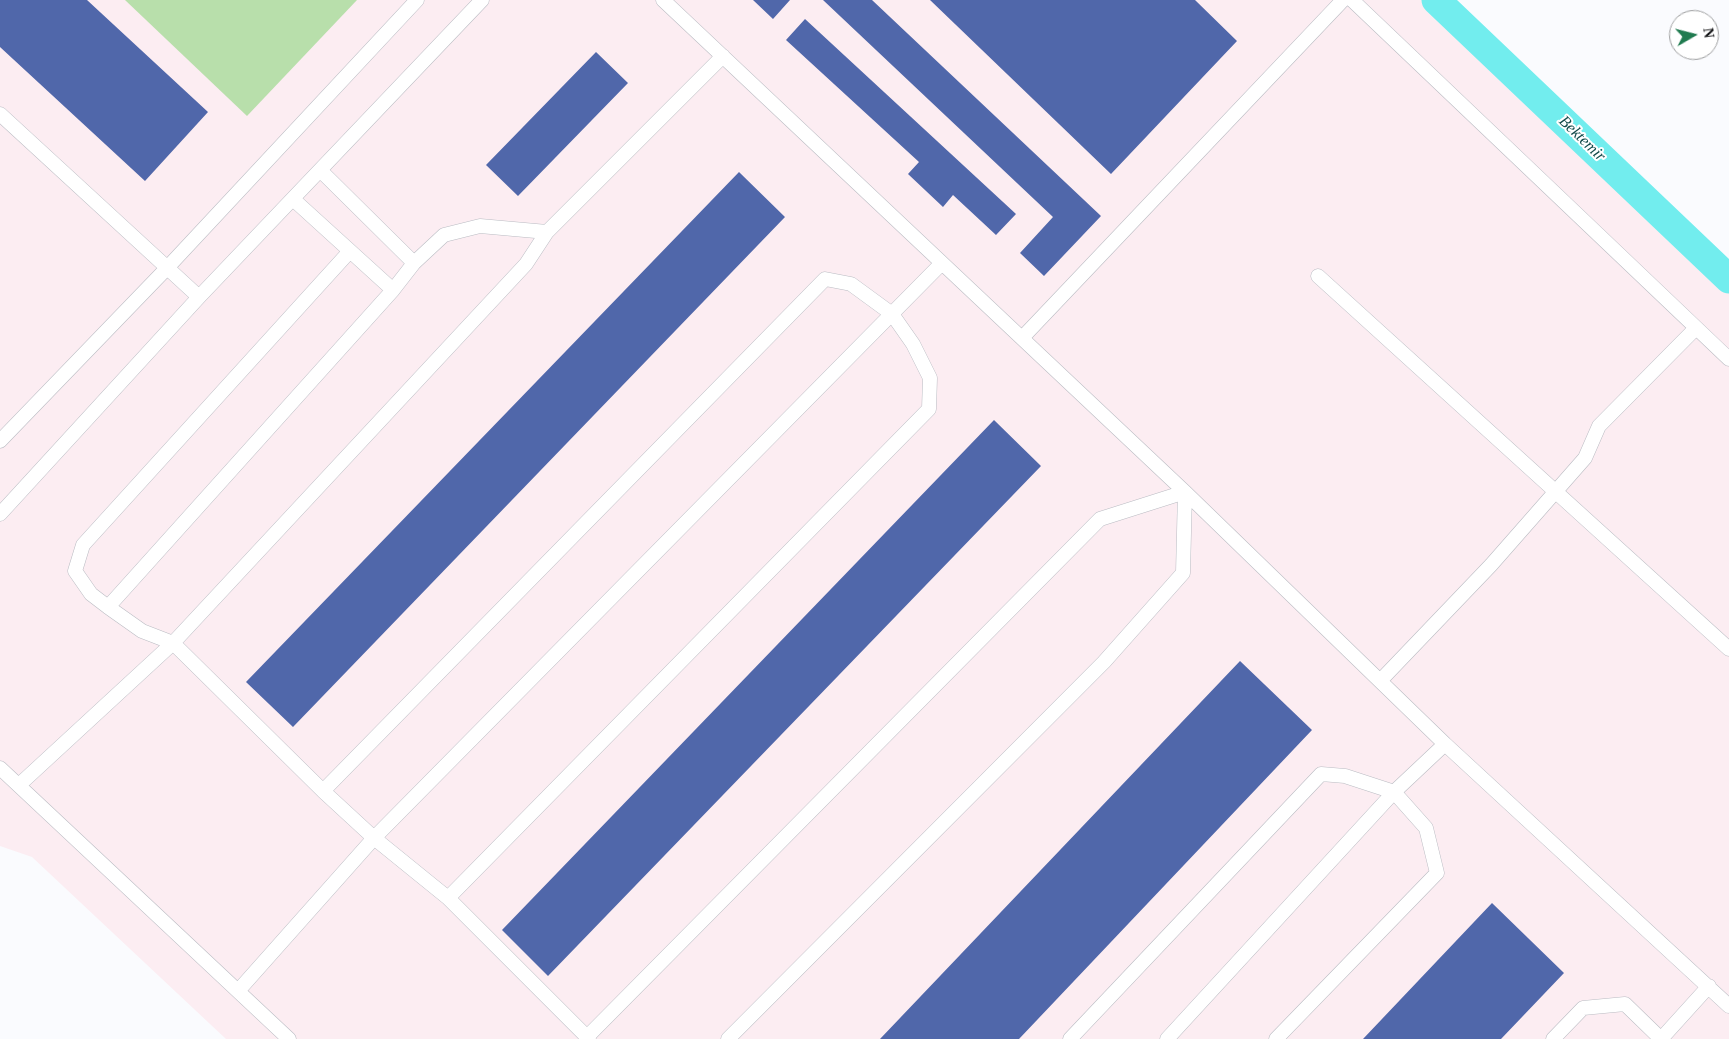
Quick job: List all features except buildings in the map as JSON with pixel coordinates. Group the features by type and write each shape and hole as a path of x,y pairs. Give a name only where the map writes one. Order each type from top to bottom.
{"lane":[{"path":"0,441 167,268 417,0"},
{"path":"0,514 200,297 482,0"},
{"path":"663,0 1185,492 1445,744 1729,1006"},
{"path":"1022,338 1343,0"},
{"path":"1352,0 1729,359"},
{"path":"19,785 173,643 526,264 547,232 723,56"},
{"path":"0,114 200,297"},
{"path":"321,171 414,263"},
{"path":"294,200 393,290"},
{"path":"108,607 393,290 414,263 444,235 480,226 547,232"},
{"path":"350,251 83,545 74,571 91,594 108,607 142,631 173,643 323,791 374,838 448,898 588,1038 1100,519 1185,492"},
{"path":"238,991 374,838 942,263"},
{"path":"1318,276 1729,648"},
{"path":"323,791 825,279 851,284 892,314 913,344 930,378 929,409 448,898"},
{"path":"1380,681 1491,565 1585,458 1599,426 1696,328"},
{"path":"728,1039 1104,662 1183,573 1185,492"},
{"path":"1167,1039 1394,792 1445,744"},
{"path":"0,768 288,1039"},
{"path":"1070,1039 1321,774 1345,776 1394,792 1426,828 1437,873 1276,1039"},
{"path":"1553,1039 1583,1008 1625,1004 1661,1039 1709,986"}],"shaded area":[{"path":"0,0 1423,0 1729,290 1729,1039 226,1039 32,857 0,846"}],"green space":[{"path":"125,0 357,0 247,116"}],"waterway":[{"name":"Bektemir","path":"1436,0 1729,279"}]}
